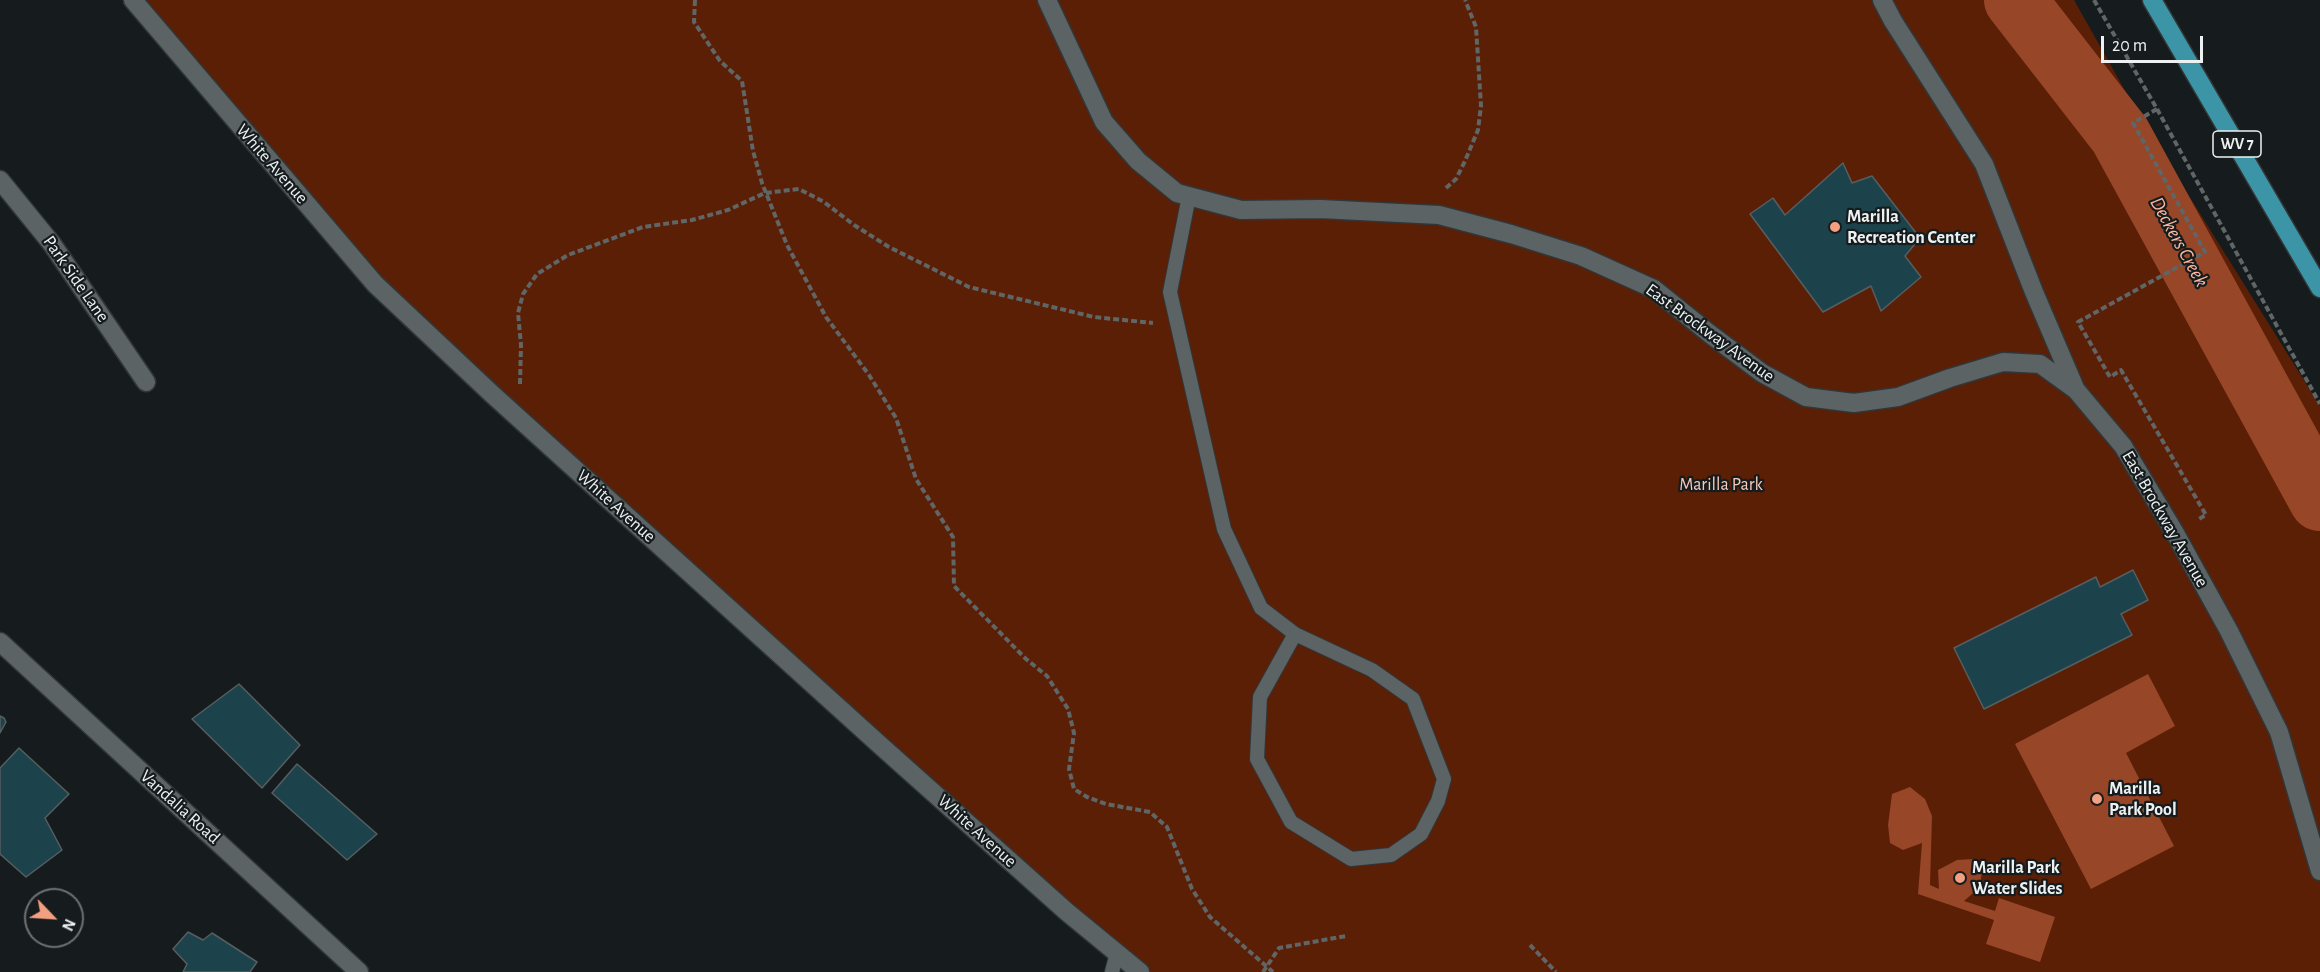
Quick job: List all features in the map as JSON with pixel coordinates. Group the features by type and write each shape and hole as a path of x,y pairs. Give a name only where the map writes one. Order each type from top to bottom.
{"main road":[{"name":"WV 7","path":"2152,0 2320,288"}],"street":[{"name":"White Avenue","path":"133,0 375,284 527,426 898,761 1140,972"},
{"name":"East Brockway Avenue","path":"1047,0 1104,122 1138,161 1177,193 1241,210 1320,209 1439,215 1561,249 1654,289 1762,373 1806,397 1854,404 1898,397 2003,362 2040,364 2076,390 2123,446 2175,533 2229,631 2279,732 2320,871"},
{"path":"1882,0 1984,164 2034,292 2076,390"},
{"name":"Park Side Lane","path":"0,180 52,244 146,382"},
{"name":"Vandalia Road","path":"0,642 359,972"}],"lane":[{"path":"1189,196 1170,292 1224,529 1261,608 1295,634 1372,670 1413,699 1444,779 1438,801 1421,834 1391,855 1351,859 1291,822 1257,759 1260,696 1295,634"},
{"path":"1112,972 1117,953"}],"path":[{"path":"695,0 694,21 720,61 742,81 753,151 765,193 787,245 826,317 869,375 896,418 916,479 953,537 954,586 1010,644 1047,676 1068,710 1074,733 1069,769 1074,789 1106,804 1150,812 1167,827 1192,890 1210,917 1273,972"},
{"path":"1416,214 1456,179 1478,130 1482,106 1479,54 1476,27 1465,0"},
{"path":"2094,0 2320,404"},
{"path":"2157,109 2133,123 2205,252 2078,322 2110,377 2121,370 2206,515 2175,533"},
{"path":"527,426 519,375 521,345 518,313 523,294 537,274 568,255 643,227 668,225 719,213 765,193 799,189 824,201 854,225 889,247 969,287 1094,317 1144,323 1177,322"},
{"path":"1263,972 1279,948 1346,936"},
{"path":"1530,945 1557,972"}],"green space":[{"name":"Marilla Park","path":"133,0 2074,0 2141,119 2320,406 2320,972 1140,972 375,284"}],"shaded area":[{"name":"Marilla Park Pool","path":"2148,674 2175,726 2126,753 2174,846 2091,889 2015,744"},
{"name":"Marilla Park Water Slides","path":"1910,787 1925,799 1932,816 1930,885 1939,889 1938,870 1957,860 1973,859 1982,871 1980,887 1964,901 1995,911 1999,898 2055,917 2040,962 1986,944 1994,920 1918,894 1922,843 1903,850 1890,843 1888,825 1892,794"}],"building":[{"name":"Marilla Recreation Center","path":"1843,163 1852,183 1872,176 1920,238 1905,256 1921,277 1881,311 1871,286 1823,312 1750,214 1773,198 1785,215"},
{"path":"2133,570 2148,600 2121,614 2132,635 1984,709 1954,648 2096,577 2100,587"},
{"path":"239,684 300,745 262,788 192,719"},
{"path":"0,716 6,722 0,733"},
{"path":"19,748 69,794 45,818 62,850 26,877 0,854 0,768"},
{"path":"297,764 377,834 347,860 272,793"},
{"path":"188,932 203,940 212,933 257,962 250,972 183,972 187,964 173,949"}],"waterway":[{"name":"Deckers Creek","path":"2015,0 2120,135 2320,500"}],"place":[{"name":"Marilla Recreation Center","path":"1835,227"},
{"name":"Marilla Park Pool","path":"2097,799"},
{"name":"Marilla Park Water Slides","path":"1960,878"}]}
